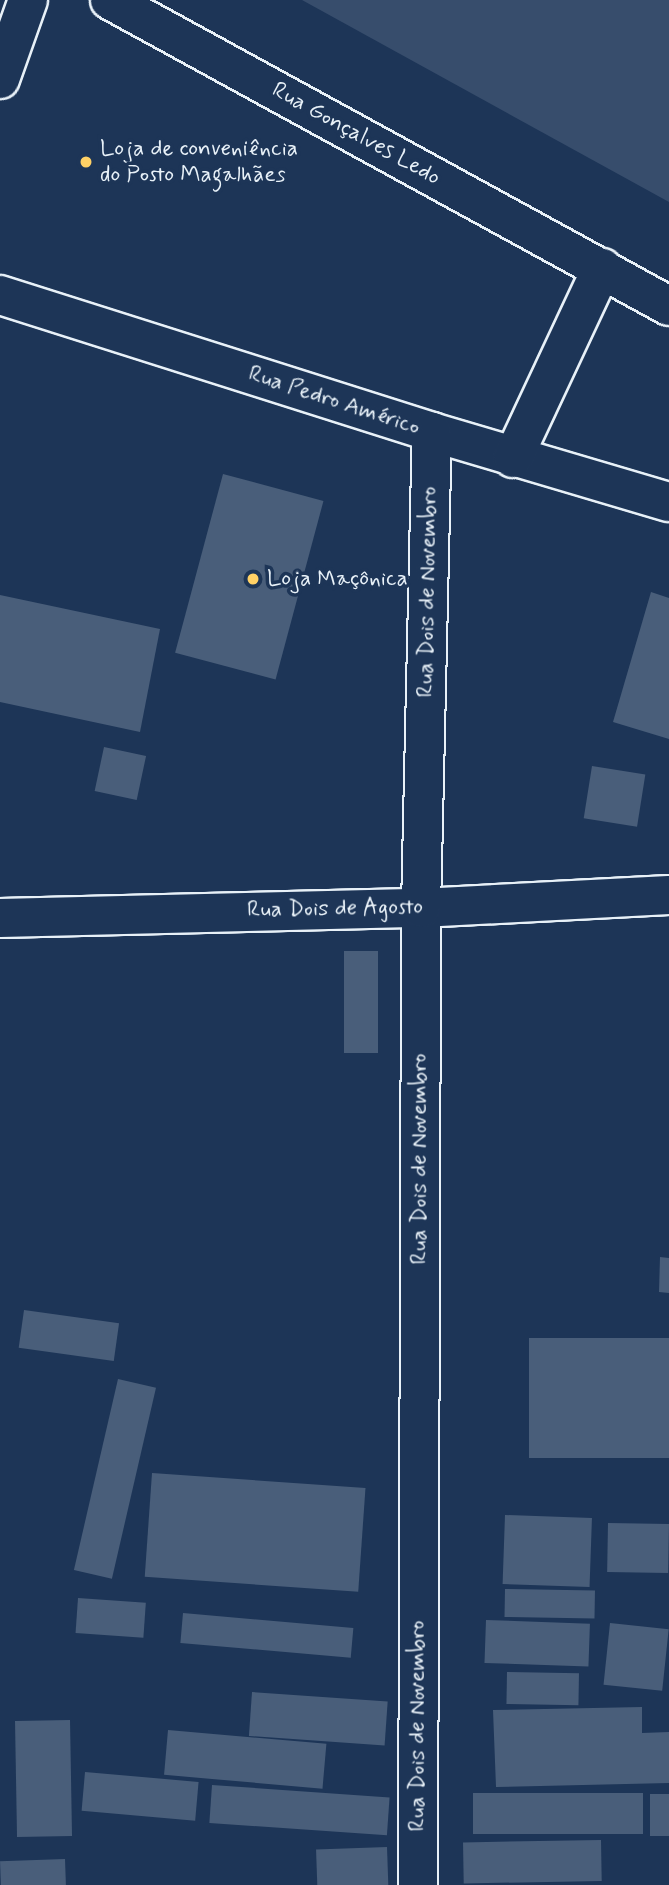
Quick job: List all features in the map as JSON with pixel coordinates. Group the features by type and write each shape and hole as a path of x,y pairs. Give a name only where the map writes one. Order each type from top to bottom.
{"street":[{"path":"0,79 28,0"},
{"name":"Rua Gonçalves Ledo","path":"110,0 669,306"},
{"path":"513,458 602,268"},
{"name":"Rua Pedro Américo","path":"0,295 513,458 669,502"},
{"name":"Rua Dois de Novembro","path":"418,1885 421,908 432,432"},
{"name":"Rua Dois de Agosto","path":"0,918 421,908 669,895"}],"shaded area":[{"path":"302,0 669,0 669,202"}],"building":[{"path":"223,474 323,501 276,680 175,653"},
{"path":"651,592 669,598 669,739 613,722"},
{"path":"0,595 160,629 140,732 0,702"},
{"path":"104,747 146,756 137,800 95,791"},
{"path":"592,766 645,774 637,827 584,818"},
{"path":"344,951 378,951 378,1053 344,1053"},
{"path":"660,1257 669,1258 669,1293 659,1292"},
{"path":"24,1310 119,1323 114,1361 19,1348"},
{"path":"529,1338 669,1338 669,1458 529,1458"},
{"path":"118,1379 156,1388 112,1579 74,1570"},
{"path":"152,1473 365,1488 358,1592 145,1577"},
{"path":"505,1515 592,1518 590,1587 503,1584"},
{"path":"608,1523 669,1524 668,1573 607,1572"},
{"path":"505,1589 595,1591 594,1619 505,1617"},
{"path":"78,1598 146,1603 143,1638 76,1633"},
{"path":"183,1613 353,1628 351,1658 180,1643"},
{"path":"486,1620 590,1624 588,1667 484,1663"},
{"path":"610,1623 669,1629 662,1691 604,1685"},
{"path":"507,1672 579,1673 578,1705 506,1704"},
{"path":"252,1692 388,1701 385,1745 249,1736"},
{"path":"642,1707 642,1733 669,1732 669,1783 496,1787 493,1710"},
{"path":"70,1720 72,1836 17,1837 15,1721"},
{"path":"168,1730 326,1744 322,1789 164,1775"},
{"path":"85,1772 199,1782 195,1821 82,1811"},
{"path":"212,1785 390,1797 387,1835 209,1823"},
{"path":"473,1793 643,1793 643,1834 473,1834"},
{"path":"650,1794 669,1794 669,1836 650,1836"},
{"path":"601,1840 602,1881 464,1883 463,1842"},
{"path":"387,1847 388,1885 317,1885 316,1849"},
{"path":"65,1859 66,1885 1,1885 0,1861"}],"place":[{"name":"Loja de conveniência do Posto Magalhães","path":"86,162"},
{"name":"Loja Maçônica","path":"253,579"}]}
